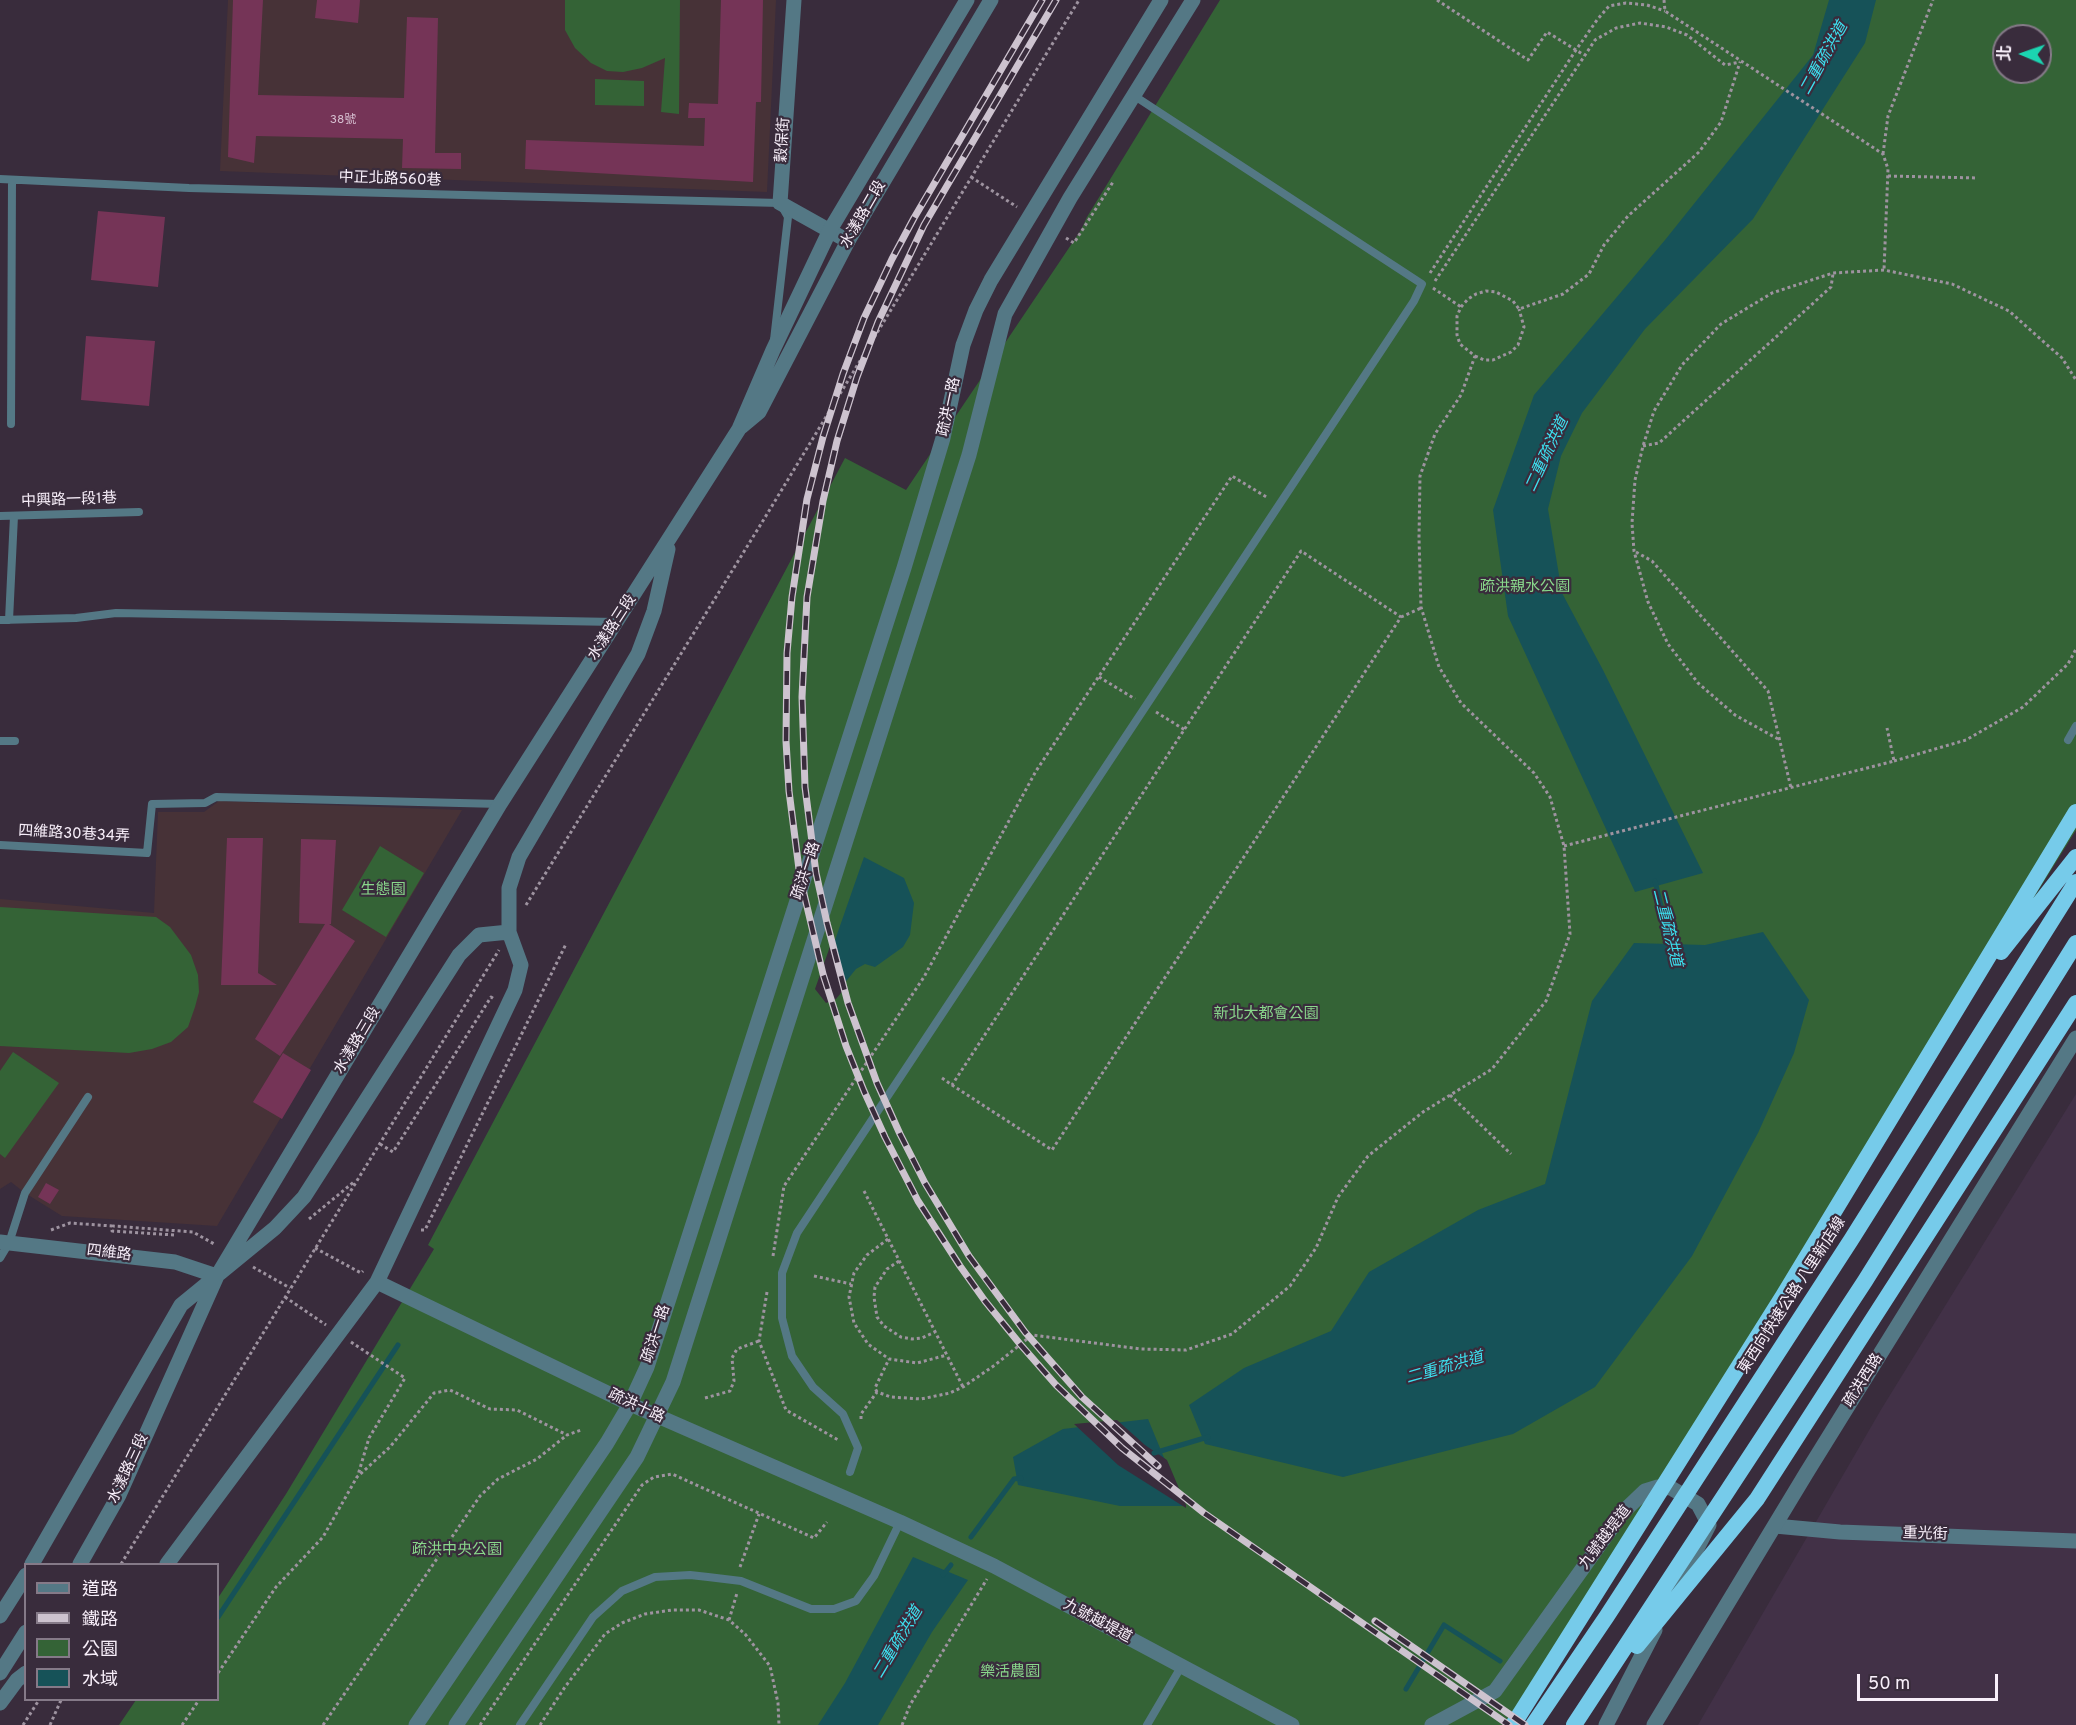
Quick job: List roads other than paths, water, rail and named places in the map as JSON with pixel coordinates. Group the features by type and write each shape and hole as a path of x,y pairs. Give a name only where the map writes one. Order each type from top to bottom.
{"highway":[{"path":"1513,1725 1783,1296 2076,813"},
{"path":"1954,1012 2076,857"},
{"name":"東西向快速公路 八里新店線","path":"1533,1725 1607,1617 1851,1240 2076,882"},
{"path":"1578,1720 1865,1281 2076,942"},
{"path":"1578,1720 1757,1499 2076,1003"}],"street":[{"name":"穀保街","path":"780,202 794,0"},
{"name":"水漾路二段","path":"670,537 739,429 772,350 830,230 967,0"},
{"name":"水漾路二段","path":"739,429 759,412 848,241 991,0"},
{"name":"疏洪一路","path":"416,1725 607,1443 630,1404 646,1367 904,568 943,438 966,337 976,310 991,280 1161,0"},
{"name":"疏洪一路","path":"456,1725 638,1457 673,1382 969,456 1005,314 1070,198 1193,0"},
{"path":"780,202 848,241"},
{"path":"168,1563 377,1282 515,990 521,965 506,938 509,888 519,857 638,654 654,611 670,537"},
{"name":"水漾路三段","path":"80,1563 119,1495 217,1276 500,804 670,537"},
{"path":"33,1563 181,1305 274,1228 304,1197 459,955 479,935 506,938"},
{"name":"疏洪西路","path":"1654,1725 2076,1038"},
{"name":"四維路","path":"4,1242 175,1262 217,1276"},
{"name":"疏洪十路","path":"377,1282 630,1404 900,1522"},
{"name":"九號越堤道","path":"1432,1725 1496,1691 1623,1512 1645,1491 1658,1487 1671,1488 1698,1504 1709,1526 1606,1725"},
{"name":"九號越堤道","path":"900,1522 994,1566 1292,1725"},
{"name":"重光街","path":"1775,1526 1840,1532 2076,1541"},
{"path":"0,1616 24,1578"},
{"path":"0,1673 24,1635"},
{"path":"0,1703 16,1680 24,1674"}],"lane":[{"path":"850,1472 858,1448 843,1414 813,1387 792,1356 782,1317 782,1273 797,1233 1280,505 1414,301 1422,284 1133,95"},
{"name":"中正北路560巷","path":"0,179 225,189 780,202"},
{"path":"11,424 12,180"},
{"path":"772,350 788,217 780,202"},
{"name":"中興路一段1巷","path":"0,516 139,512"},
{"path":"14,516 5,620 76,618 116,613 616,622"},
{"path":"2068,740 2076,726"},
{"path":"0,741 15,741"},
{"name":"四維路30巷34弄","path":"0,845 147,853 152,804 205,804 216,797 500,804"},
{"path":"0,1258 4,1242 25,1193 88,1097"},
{"path":"520,1725 593,1617 622,1591 655,1577 690,1575 738,1581 811,1609 834,1609 856,1601 874,1576 900,1522"},
{"path":"1147,1725 1181,1667"}],"water":[{"path":"1829,0 1876,0 1865,43 1753,219 1645,329 1582,413 1561,456 1548,509 1562,593 1603,670 1703,873 1635,892 1508,616 1493,510 1534,395 1665,240 1813,55"},
{"path":"864,857 904,878 914,903 910,935 903,947 875,967 865,964 856,969 834,996 818,989"},
{"path":"1763,932 1809,1000 1794,1053 1758,1133 1692,1256 1595,1387 1513,1434 1343,1477 1205,1444 1189,1405 1244,1368 1331,1331 1369,1272 1478,1210 1545,1184 1592,1001 1634,943 1705,945"},
{"path":"1148,1419 1184,1506 1120,1506 1018,1485 1013,1457 1063,1429"},
{"path":"913,1557 968,1580 932,1632 878,1725 818,1725 845,1683"}],"waterway":[{"name":"二重疏洪道","path":"1655,881 1672,951"},
{"path":"219,1615 398,1345"},
{"name":"二重疏洪道","path":"1154,1453 1208,1437"},
{"name":"二重疏洪道","path":"971,1537 1014,1479 1021,1478"},
{"name":"二重疏洪道","path":"943,1575 951,1565"},
{"path":"1406,1689 1444,1625 1500,1661"}],"railway":[{"path":"1042,0 914,218 864,318 823,437 807,499 792,597 787,653 786,741 789,791 800,877 823,974 846,1046 864,1091 918,1201 985,1301 1056,1385 1122,1448 1204,1513 1509,1725"},
{"path":"1056,0 924,225 878,322 857,377 837,441 823,501 807,597 802,697 805,787 816,873 848,1003 877,1083 925,1183 969,1256 1025,1332 1082,1397 1158,1466"},
{"path":"1375,1621 1525,1725"}],"park label":[{"name":"疏洪親水公園","path":"1525,588"},
{"name":"生態園","path":"383,891"},
{"name":"新北大都會公園","path":"1266,1015"},
{"name":"疏洪中央公園","path":"457,1551"},
{"name":"樂活農園","path":"1010,1673"}]}
